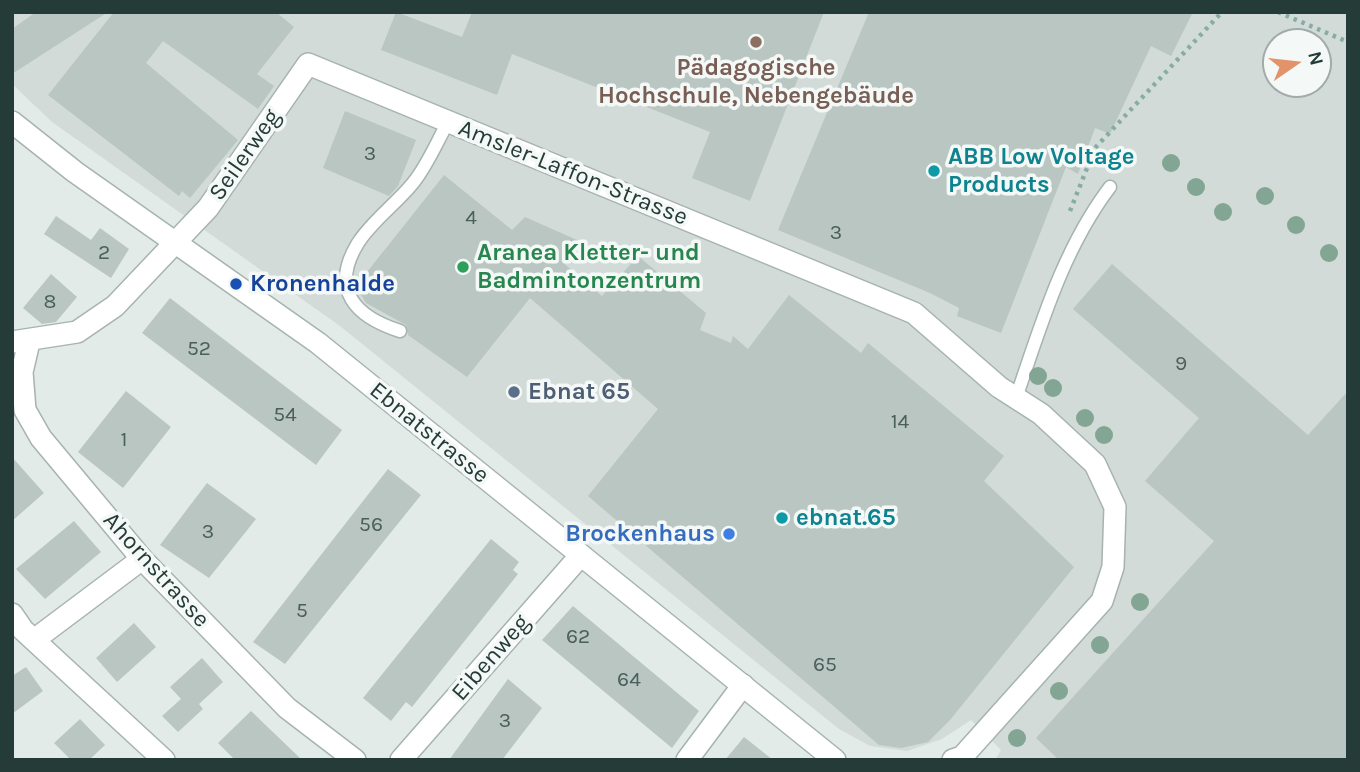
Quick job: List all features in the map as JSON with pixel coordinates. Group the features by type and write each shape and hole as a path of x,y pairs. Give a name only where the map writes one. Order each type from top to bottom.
{"street":[{"name":"Amsler-Laffon-Strasse","path":"308,64 914,313 999,387 1041,414 1095,464 1115,507 1113,567 1102,601 959,759"},
{"name":"Seilerweg","path":"177,241 208,208 308,64"},
{"name":"Ebnatstrasse","path":"12,122 75,172 177,241 318,343 835,760"},
{"path":"21,342 76,332 115,306 177,241"},
{"name":"Ahornstrasse","path":"21,342 25,411 41,438 142,559 287,708 355,760"},
{"name":"Eibenweg","path":"401,760 581,555"},
{"path":"34,640 142,559"},
{"path":"12,614 34,640 164,760"},
{"path":"687,760 743,685"}],"lane":[{"path":"400,331 375,323 355,308 347,290 347,270 358,243 415,181 448,122"},
{"path":"1016,398 1056,281 1092,210 1110,187"}],"path":[{"path":"1278,12 1348,42"}],"shaded area":[{"path":"12,12 1348,12 1348,760 995,760 1001,750 971,720 942,739 907,751 870,746 839,729 340,326 52,122 12,84"}],"building":[{"path":"36,12 108,12 12,74 12,29"},
{"path":"114,12 276,12 294,27 257,74 274,86 258,109 163,41 146,63 238,140 190,198 182,191 179,196 48,95"},
{"path":"396,12 462,37 472,12 824,12 750,201 692,178 710,132 512,54 497,95 381,50"},
{"name":"ABB Low Voltage Products","path":"869,12 1193,12 1171,56 1151,46 1110,134 1095,128 1078,174 1066,167 1001,333 957,316 959,308 930,293 778,230"},
{"path":"345,111 416,140 398,186 389,196 323,168"},
{"name":"ebnat.65","path":"444,175 512,230 525,217 577,240 561,261 602,296 638,256 706,313 700,330 731,343 733,336 748,349 789,295 861,353 868,343 1004,456 984,481 1074,567 950,720 928,742 901,748 879,745 588,496 658,409 530,298 467,377 408,335 406,325 366,303 356,286"},
{"path":"56,216 91,240 100,228 129,249 111,278 44,234"},
{"path":"1112,264 1308,435 1348,391 1348,760 1059,760 1036,738 1214,541 1145,481 1199,418 1073,309"},
{"path":"51,274 77,297 56,322 42,324 23,308"},
{"path":"170,298 342,430 316,465 142,333"},
{"path":"126,391 171,427 123,488 78,452"},
{"path":"12,457 44,493 12,521"},
{"path":"388,469 421,495 285,664 253,642"},
{"path":"207,483 256,519 209,578 160,545"},
{"path":"74,521 101,552 45,599 16,569"},
{"path":"491,539 519,562 513,570 518,574 412,707 406,702 391,721 363,698"},
{"path":"573,606 699,711 672,748 542,640"},
{"path":"134,623 156,647 117,682 96,658"},
{"path":"202,658 223,682 199,704 203,709 178,732 162,716 181,699 170,687"},
{"path":"26,667 43,691 12,714 12,676"},
{"path":"508,679 542,708 502,760 449,760"},
{"path":"251,711 302,760 235,760 218,743"},
{"path":"80,719 105,745 89,760 71,760 54,743"},
{"path":"744,737 773,760 725,760"}],"place":[{"name":"Pädagogische Hochschule, Nebengebäude","path":"756,42"},
{"name":"ABB Low Voltage Products","path":"934,171"},
{"name":"Aranea Kletter- und Badmintonzentrum","path":"463,267"},
{"name":"Kronenhalde","path":"236,284"},
{"name":"Ebnat 65","path":"514,392"},
{"name":"ebnat.65","path":"782,518"},
{"name":"Brockenhaus","path":"729,534"}]}
